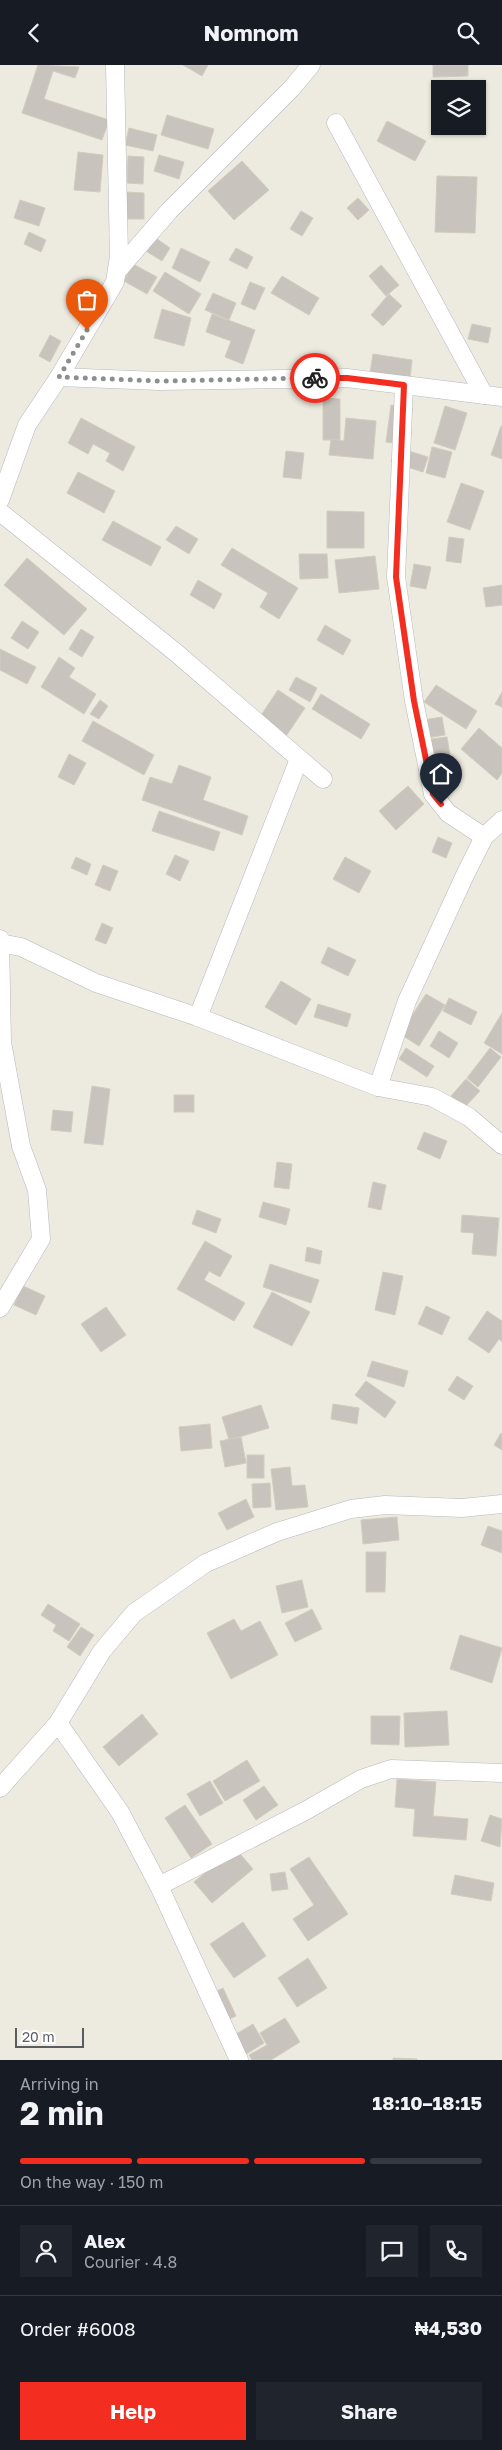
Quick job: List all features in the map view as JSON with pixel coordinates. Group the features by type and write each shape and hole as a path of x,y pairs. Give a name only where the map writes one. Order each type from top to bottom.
{"street":[{"path":"0,500 27,425 59,377 115,282 118,271 115,65"},
{"path":"118,271 170,211 292,89 311,65"},
{"path":"336,123 484,395"},
{"path":"59,377 160,381 347,378 502,397"},
{"path":"404,385 396,577 414,701 433,794 448,813 484,837"},
{"path":"0,512 174,651 323,779"},
{"path":"198,1017 299,759"},
{"path":"378,1087 407,1001 484,837 502,820"},
{"path":"0,939 2,1042 21,1146 37,1190 41,1239 0,1308"},
{"path":"0,943 21,947 96,983 198,1017 378,1087 432,1097 469,1117 502,1145"},
{"path":"0,1788 58,1723 102,1651 134,1613 206,1563 277,1532 351,1509 385,1505 462,1508 502,1504"},
{"path":"58,1723 120,1812 159,1886 239,2060"},
{"path":"159,1886 305,1811 361,1779 391,1769 502,1773"}],"building":[{"path":"38,65 79,67 75,78 53,71 44,99 109,120 102,140 22,113"},
{"path":"183,65 208,65 202,76"},
{"path":"433,65 468,65 468,76 433,77"},
{"path":"167,115 214,129 208,149 161,135"},
{"path":"387,121 426,141 415,161 377,141"},
{"path":"129,128 157,135 153,151 125,145"},
{"path":"78,152 103,155 100,192 74,190"},
{"path":"159,155 184,162 179,179 154,171"},
{"path":"128,156 144,157 143,184 127,183"},
{"path":"242,161 269,190 234,220 208,191"},
{"path":"437,176 477,177 475,233 435,232"},
{"path":"126,192 144,193 144,219 125,219"},
{"path":"358,198 369,210 358,220 347,208"},
{"path":"20,200 45,208 39,226 14,218"},
{"path":"301,211 313,218 302,236 290,229"},
{"path":"29,232 46,240 41,252 24,244"},
{"path":"150,234 170,248 162,261 141,248"},
{"path":"181,248 210,262 200,282 172,268"},
{"path":"236,248 253,257 247,269 229,260"},
{"path":"133,264 157,277 147,294 124,281"},
{"path":"381,265 399,285 386,296 369,276"},
{"path":"165,272 201,294 189,314 153,291"},
{"path":"282,276 319,298 309,315 271,293"},
{"path":"250,282 265,288 255,310 241,304"},
{"path":"213,293 236,303 229,320 205,310"},
{"path":"389,294 402,306 383,326 371,315"},
{"path":"162,309 191,318 184,346 154,338"},
{"path":"212,314 255,330 243,364 225,357 231,341 206,332"},
{"path":"472,324 491,328 488,343 468,339"},
{"path":"50,335 61,341 50,362 39,356"},
{"path":"373,354 412,360 410,379 370,373"},
{"path":"323,398 340,399 340,440 323,440"},
{"path":"391,405 412,408 407,445 386,442"},
{"path":"445,406 467,413 455,450 434,443"},
{"path":"81,418 135,447 123,471 106,461 110,453 93,444 88,454 68,443"},
{"path":"346,418 376,421 373,459 329,455 331,439 344,441"},
{"path":"502,426 502,459 491,455"},
{"path":"396,447 428,457 423,472 391,462"},
{"path":"432,447 452,452 445,478 426,473"},
{"path":"286,451 304,453 301,479 283,477"},
{"path":"78,472 115,491 104,513 67,493"},
{"path":"461,483 484,491 470,530 447,522"},
{"path":"327,511 364,512 364,548 327,548"},
{"path":"113,521 161,547 151,566 102,540"},
{"path":"176,526 198,539 189,554 166,540"},
{"path":"449,537 464,539 461,563 446,561"},
{"path":"232,548 298,588 279,619 260,607 268,593 221,565"},
{"path":"299,554 327,554 328,578 300,579"},
{"path":"375,556 379,589 339,593 335,560"},
{"path":"27,558 87,609 64,635 4,585"},
{"path":"414,564 431,567 426,589 410,586"},
{"path":"198,580 222,594 214,609 190,595"},
{"path":"502,585 502,605 486,607 483,588"},
{"path":"22,621 39,632 28,649 11,638"},
{"path":"325,625 351,640 343,655 317,640"},
{"path":"81,629 94,637 82,657 69,649"},
{"path":"0,649 36,667 27,684 0,670"},
{"path":"59,657 75,668 69,677 96,694 84,714 41,687"},
{"path":"296,677 317,688 310,702 289,690"},
{"path":"436,685 477,711 466,729 424,702"},
{"path":"278,690 305,708 280,745 253,727"},
{"path":"502,692 502,707 495,704"},
{"path":"321,694 370,724 361,739 312,709"},
{"path":"100,700 108,706 99,719 90,714"},
{"path":"442,717 445,735 420,739 417,721"},
{"path":"93,721 154,755 144,775 82,741"},
{"path":"479,728 502,748 502,773 497,780 461,749"},
{"path":"447,737 450,756 427,759 424,740"},
{"path":"69,754 86,763 74,785 58,777"},
{"path":"179,765 211,777 203,800 248,816 242,835 142,800 150,777 172,784"},
{"path":"408,786 424,804 396,830 379,811"},
{"path":"159,811 220,832 214,851 152,831"},
{"path":"438,837 452,843 446,858 432,852"},
{"path":"175,855 189,861 180,881 166,874"},
{"path":"76,857 91,864 87,875 71,868"},
{"path":"345,857 371,871 359,893 333,879"},
{"path":"103,865 118,871 110,891 95,885"},
{"path":"102,923 113,928 106,944 95,940"},
{"path":"328,947 356,960 348,976 321,963"},
{"path":"281,981 311,999 296,1025 265,1007"},
{"path":"426,994 445,1005 419,1046 400,1034"},
{"path":"449,998 477,1012 471,1025 443,1011"},
{"path":"318,1004 351,1014 347,1027 314,1017"},
{"path":"502,1013 502,1054 484,1043"},
{"path":"439,1031 458,1043 449,1058 430,1046"},
{"path":"406,1048 434,1066 427,1077 399,1059"},
{"path":"490,1048 501,1057 478,1087 467,1078"},
{"path":"466,1079 480,1091 464,1108 451,1096"},
{"path":"92,1086 110,1089 103,1145 84,1143"},
{"path":"174,1095 194,1095 194,1112 174,1112"},
{"path":"53,1110 73,1112 71,1132 51,1130"},
{"path":"424,1132 447,1141 440,1159 417,1149"},
{"path":"277,1162 292,1164 289,1189 274,1187"},
{"path":"373,1182 386,1185 381,1210 368,1207"},
{"path":"263,1202 290,1209 286,1225 259,1217"},
{"path":"197,1210 221,1219 216,1233 192,1224"},
{"path":"462,1215 499,1218 496,1256 472,1254 474,1233 461,1232"},
{"path":"205,1241 232,1256 220,1277 209,1271 204,1280 245,1303 234,1321 177,1289"},
{"path":"307,1247 322,1251 320,1264 305,1261"},
{"path":"270,1264 319,1280 311,1303 263,1287"},
{"path":"383,1272 403,1276 395,1315 375,1310"},
{"path":"23,1286 45,1296 36,1315 14,1305"},
{"path":"272,1292 310,1312 292,1346 253,1327"},
{"path":"426,1306 450,1317 442,1335 418,1324"},
{"path":"106,1307 126,1335 101,1352 81,1324"},
{"path":"487,1311 502,1321 502,1342 499,1339 489,1353 468,1339"},
{"path":"372,1361 408,1371 404,1387 367,1376"},
{"path":"457,1376 473,1386 464,1400 448,1390"},
{"path":"366,1381 396,1402 385,1418 355,1395"},
{"path":"333,1404 359,1408 357,1424 331,1419"},
{"path":"261,1405 269,1428 229,1440 222,1417"},
{"path":"210,1424 212,1448 181,1451 179,1427"},
{"path":"502,1434 502,1450 494,1445"},
{"path":"241,1437 246,1463 225,1467 220,1441"},
{"path":"247,1455 264,1455 264,1478 247,1478"},
{"path":"290,1467 292,1486 305,1485 308,1507 276,1510 271,1469"},
{"path":"270,1483 271,1507 253,1508 252,1484"},
{"path":"246,1499 254,1517 227,1530 218,1513"},
{"path":"397,1517 399,1540 363,1544 361,1520"},
{"path":"488,1526 502,1531 502,1553 481,1545"},
{"path":"366,1552 386,1552 385,1592 366,1592"},
{"path":"302,1580 308,1607 282,1613 276,1586"},
{"path":"48,1604 80,1624 69,1641 53,1631 56,1625 41,1615"},
{"path":"312,1609 322,1629 295,1642 285,1623"},
{"path":"234,1619 241,1631 260,1621 278,1655 231,1679 207,1633"},
{"path":"81,1627 94,1635 80,1656 67,1647"},
{"path":"460,1635 502,1648 492,1683 450,1669"},
{"path":"447,1711 449,1745 405,1747 404,1713"},
{"path":"142,1714 158,1734 119,1766 103,1747"},
{"path":"371,1716 400,1716 399,1745 371,1744"},
{"path":"247,1760 260,1781 225,1801 213,1781"},
{"path":"397,1779 436,1782 433,1816 468,1819 466,1840 413,1836 415,1809 395,1807"},
{"path":"210,1781 223,1803 200,1816 187,1794"},
{"path":"264,1786 278,1805 256,1820 243,1800"},
{"path":"185,1805 212,1844 191,1858 165,1818"},
{"path":"490,1815 502,1819 500,1847 481,1841"},
{"path":"235,1848 253,1869 212,1903 194,1882"},
{"path":"309,1857 348,1914 308,1941 293,1919 314,1905 290,1869"},
{"path":"285,1872 288,1889 272,1891 270,1874"},
{"path":"455,1875 494,1883 491,1901 451,1894"},
{"path":"243,1922 266,1956 234,1978 210,1944"},
{"path":"308,1958 327,1988 297,2007 278,1978"},
{"path":"223,1988 236,2016 216,2025 204,1997"},
{"path":"285,2018 300,2042 271,2060 252,2060 249,2055 267,2045 260,2033"},
{"path":"253,2024 264,2043 243,2056 231,2037"},
{"path":"393,2058 417,2059 417,2060 393,2060"}],"way so far":[{"path":"87,330 59,377 160,381 315,378"}],"route":[{"path":"315,378 347,378 404,385 396,577 414,701 433,794 441,804"}]}
